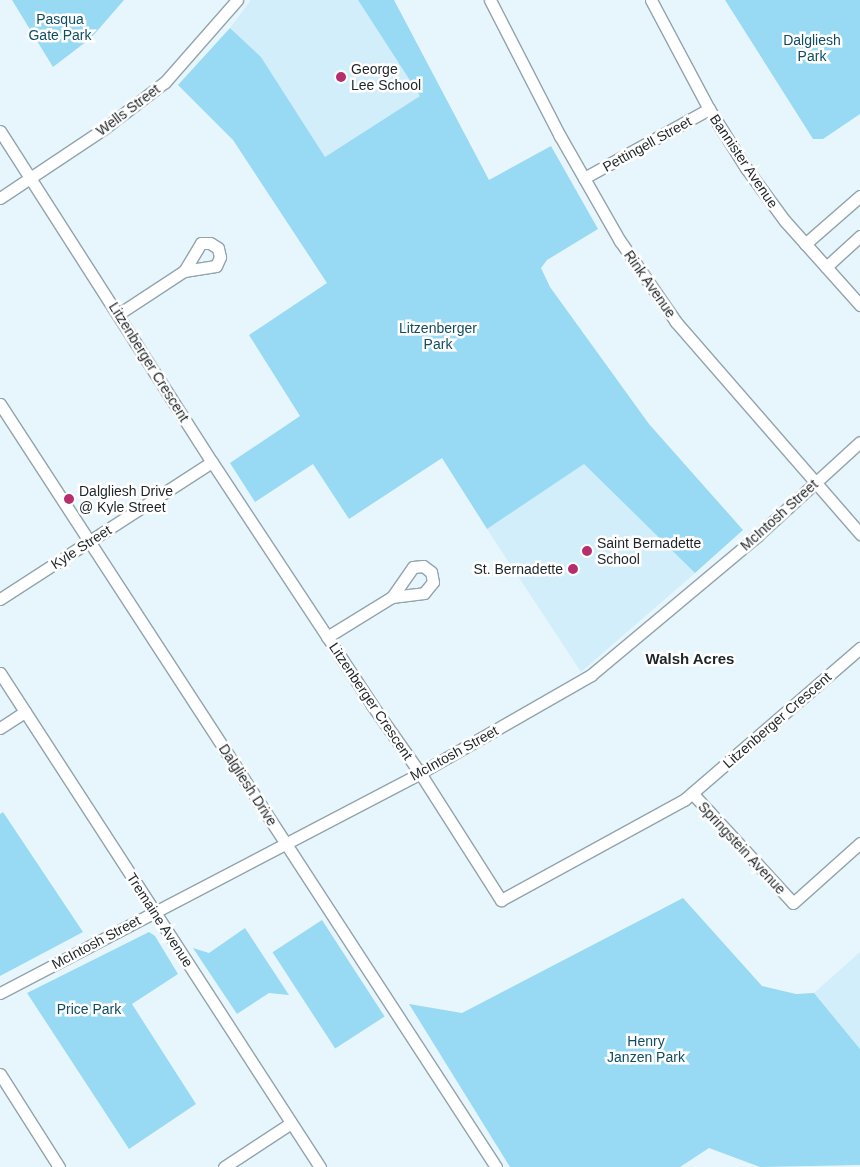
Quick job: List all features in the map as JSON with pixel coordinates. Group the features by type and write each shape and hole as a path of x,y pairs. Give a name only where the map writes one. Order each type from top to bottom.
{"street":[{"name":"Wells Street","path":"0,198 105,128 165,82 237,0"},
{"name":"Rink Avenue","path":"490,0 584,178 620,241 676,322 860,534"},
{"name":"Bannister Avenue","path":"651,0 709,109 746,168 805,244 860,305"},
{"name":"Pettingell Street","path":"584,178 709,109"},
{"name":"Litzenberger Crescent","path":"0,131 120,314 212,462 327,637 420,773 501,900 692,794 860,648"},
{"path":"805,244 860,196"},
{"path":"826,266 860,236"},
{"path":"120,314 184,271"},
{"name":"Dalgliesh Drive","path":"0,404 496,1167"},
{"name":"McIntosh Street","path":"0,994 420,773 611,661 860,442"},
{"name":"Kyle Street","path":"0,599 212,462"},
{"path":"327,637 392,597"},
{"name":"Tremaine Avenue","path":"0,674 320,1167"},
{"path":"0,728 25,712"},
{"name":"Springstein Avenue","path":"692,794 793,903 860,843"},
{"path":"0,1074 59,1167"},
{"path":"224,1167 291,1123"}],"shaded area":[{"name":"George Lee School","path":"251,0 358,0 420,96 325,157 261,57 230,28"},
{"name":"Saint Bernadette School","path":"584,464 695,573 581,672 487,529"},
{"path":"860,952 860,1049 814,993"}],"green space":[{"name":"Pasqua Gate Park","path":"12,0 124,0 91,38 53,67"},
{"name":"Litzenberger Park","path":"358,0 394,0 489,180 551,146 598,229 547,260 541,268 550,287 649,424 743,530 695,573 584,464 487,529 442,458 349,519 313,464 255,502 230,463 300,416 249,335 327,283 233,140 178,85 230,28 261,57 325,157 420,96"},
{"name":"Dalgliesh Park","path":"725,0 860,0 860,114 823,139 813,139"},
{"path":"3,812 83,932 0,976 0,814"},
{"name":"Henry Janzen Park","path":"683,898 762,986 796,994 814,993 860,1049 860,1165 760,1167 709,1148 680,1167 510,1167 409,1004 462,1013"},
{"path":"322,920 385,1016 335,1049 273,952"},
{"path":"245,928 289,995 269,993 237,1014 193,948 209,953"},
{"name":"Price Park","path":"149,932 155,936 178,974 132,1004 196,1104 129,1149 27,993"}],"place":[{"name":"George Lee School","path":"341,77"},
{"name":"Dalgliesh Drive @ Kyle Street","path":"69,499"},
{"name":"Saint Bernadette School","path":"587,551"},
{"name":"St. Bernadette","path":"573,569"}],"district":[{"name":"Walsh Acres","path":"690,659"}]}
